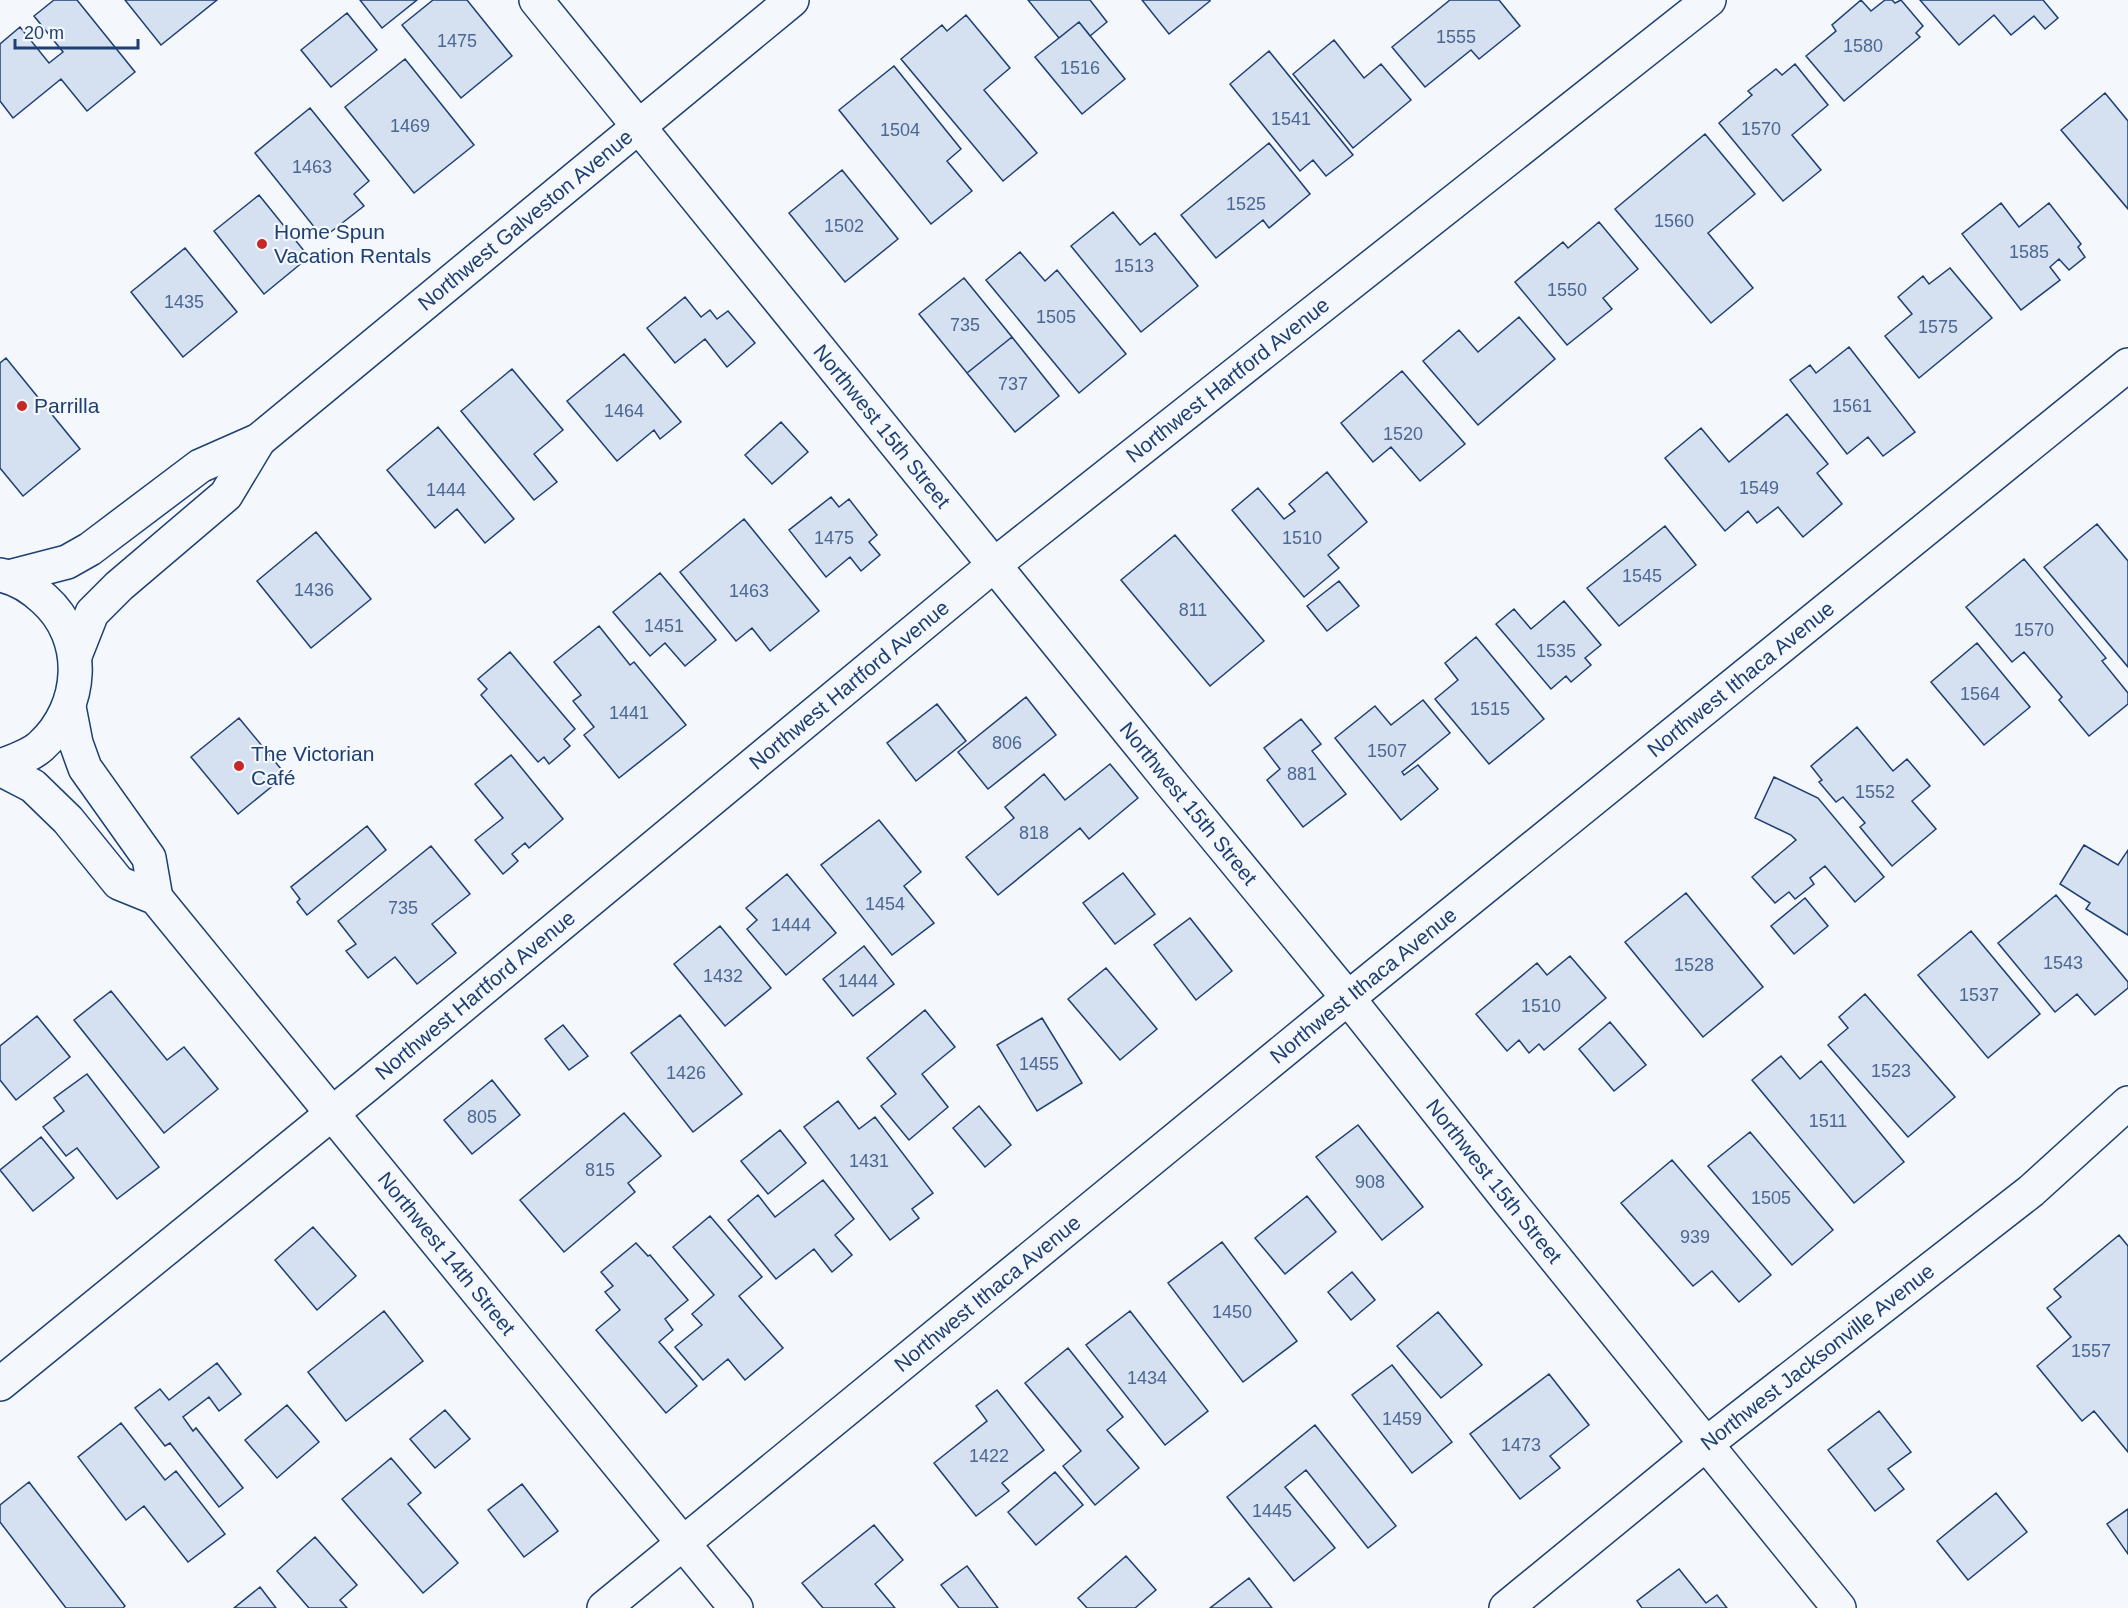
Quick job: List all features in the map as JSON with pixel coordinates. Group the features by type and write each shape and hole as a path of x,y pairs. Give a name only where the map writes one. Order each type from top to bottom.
{"street":[{"name":"Northwest 15th Street","path":"536,0 1348,998 1509,1201 1839,1608"},
{"name":"Northwest Galveston Avenue","path":"4,576 67,562 90,549 200,466 259,440 792,0"},
{"name":"Northwest Hartford Avenue","path":"0,1384 332,1113 994,565 1709,0"},
{"name":"Northwest Ithaca Avenue","path":"604,1608 1348,998 2128,365"},
{"name":"Northwest Galveston Avenue","path":"75,656 92,613 119,586 226,495 259,440"},
{"path":"0,767 19,760 40,747 57,729 69,706 76,682 75,656 68,630 53,607 33,589 4,576"},
{"name":"Northwest 14th Street","path":"69,706 76,743 85,768 149,858 156,898"},
{"name":"Northwest 14th Street","path":"0,767 33,786 68,820 119,883 156,898 736,1608"},
{"name":"Northwest Jacksonville Avenue","path":"1506,1608 1706,1444 2031,1191 2128,1103"}],"building":[{"path":"54,0 77,0 135,72 87,111 61,79 13,118 0,101 0,44 20,27 49,63 63,52 34,16"},
{"path":"125,0 217,0 161,45"},
{"path":"360,0 417,0 382,28"},
{"path":"433,0 467,0 512,56 461,98 402,25"},
{"path":"1028,0 1090,0 1107,22 1090,36 1079,22 1059,38"},
{"path":"1142,0 1210,0 1210,1 1169,34"},
{"path":"1450,0 1499,0 1520,26 1479,59 1471,50 1425,87 1392,47"},
{"path":"1861,0 1871,11 1885,0 1892,0 1895,3 1901,0 1923,26 1916,33 1920,37 1844,101 1806,56 1836,31 1832,25"},
{"path":"1920,0 2043,0 2058,18 2045,29 2034,16 2011,35 1994,15 1959,45"},
{"path":"347,13 377,50 331,87 301,50"},
{"path":"966,15 1010,68 984,90 1037,153 1003,181 901,59 942,25 947,31"},
{"path":"1079,22 1125,79 1082,114 1035,57"},
{"path":"1334,40 1364,78 1381,64 1411,100 1353,148 1293,74"},
{"path":"1269,51 1353,155 1326,176 1313,160 1300,171 1230,84"},
{"path":"405,59 474,145 414,193 345,107"},
{"path":"1795,64 1828,105 1792,135 1821,170 1783,201 1719,123 1752,95 1748,91 1776,69 1782,75"},
{"path":"894,66 961,149 947,161 972,191 931,224 839,110"},
{"path":"2105,93 2128,121 2128,209 2061,130"},
{"path":"310,108 369,181 354,194 364,206 323,238 255,153"},
{"path":"1705,134 1755,194 1708,233 1753,288 1711,323 1615,209"},
{"path":"1269,143 1310,194 1269,228 1263,220 1216,258 1181,215"},
{"path":"842,170 898,239 845,282 789,213"},
{"name":"Home Spun Vacation Rentals","path":"259,195 309,257 264,294 214,231"},
{"path":"2001,203 2019,227 2049,203 2081,244 2078,247 2085,257 2069,270 2059,259 2050,267 2060,280 2021,310 1962,234"},
{"path":"1113,212 1140,245 1155,233 1198,286 1141,332 1071,246"},
{"path":"1599,222 1638,269 1603,298 1612,309 1567,345 1515,282 1563,242 1568,248"},
{"path":"185,248 237,312 183,357 131,292"},
{"path":"1020,252 1045,281 1057,270 1126,354 1079,393 986,280"},
{"path":"1950,268 1992,318 1919,378 1885,336 1912,314 1898,297 1923,276 1929,284"},
{"path":"964,278 1012,337 967,373 919,314"},
{"path":"685,297 701,317 710,310 717,319 728,311 755,343 727,367 705,339 675,363 647,328"},
{"path":"1519,317 1555,359 1478,425 1423,361 1459,330 1478,352"},
{"path":"1012,337 1059,396 1015,432 967,373"},
{"path":"1849,347 1915,432 1883,456 1868,437 1847,454 1790,380 1810,365 1816,373"},
{"path":"624,354 681,422 660,439 654,430 617,461 567,401"},
{"name":"Parrilla","path":"6,358 80,449 23,496 0,468 0,363"},
{"path":"512,369 563,430 534,454 557,482 534,500 461,411"},
{"path":"1402,371 1465,444 1420,481 1391,447 1373,462 1341,423"},
{"path":"1787,414 1828,464 1817,473 1842,504 1803,537 1778,507 1757,523 1748,511 1725,531 1665,458 1701,428 1729,462"},
{"path":"781,422 808,452 772,484 745,455"},
{"path":"438,427 514,519 485,543 457,509 435,528 387,470"},
{"path":"1327,472 1367,522 1328,555 1339,568 1304,597 1232,510 1258,488 1284,519 1295,511 1289,504"},
{"path":"831,497 839,507 849,499 877,535 869,542 880,555 861,571 850,557 826,577 789,530"},
{"path":"744,519 819,611 770,651 752,628 736,641 680,572"},
{"path":"2097,524 2128,561 2128,667 2044,567"},
{"path":"1665,526 1696,565 1619,626 1587,588"},
{"path":"316,532 371,599 311,648 257,581"},
{"path":"1175,535 1264,641 1210,686 1121,580"},
{"path":"2024,559 2106,658 2102,661 2128,693 2128,704 2089,736 2059,700 2062,697 2024,652 2012,662 1966,607"},
{"path":"660,573 716,640 685,666 665,643 650,656 613,612"},
{"path":"1339,581 1359,606 1327,631 1307,606"},
{"path":"1564,601 1601,645 1585,658 1591,665 1571,682 1566,676 1551,689 1496,624 1514,609 1531,629"},
{"path":"599,626 630,665 634,662 686,725 619,778 584,735 594,727 573,701 581,695 554,662"},
{"path":"1476,637 1544,719 1489,764 1435,699 1458,680 1445,663"},
{"path":"1977,643 2030,707 1984,745 1931,682"},
{"path":"510,652 575,729 564,739 570,746 549,764 544,757 538,762 481,695 487,689 478,679"},
{"path":"1026,697 1056,735 988,789 958,752"},
{"path":"1423,700 1450,733 1402,772 1404,775 1418,765 1438,789 1401,820 1335,738 1375,706 1391,725"},
{"path":"937,704 966,741 916,781 887,743"},
{"name":"The Victorian Café","path":"239,718 286,775 238,814 191,757"},
{"path":"1301,719 1321,744 1312,751 1346,794 1303,827 1267,780 1280,769 1264,748"},
{"path":"1857,727 1893,771 1907,759 1930,786 1912,801 1936,829 1892,866 1860,827 1865,823 1843,797 1836,802 1819,782 1822,780 1811,766"},
{"path":"511,755 563,819 529,848 525,843 512,854 518,861 503,874 475,840 503,818 475,784"},
{"path":"1110,764 1138,798 1089,839 1080,828 998,895 966,857 1014,818 1005,807 1044,774 1065,800"},
{"path":"1774,777 1818,798 1884,877 1855,902 1825,866 1810,878 1814,884 1795,899 1789,892 1775,903 1752,877 1796,840 1791,835 1755,818"},
{"path":"879,820 921,872 904,886 934,923 892,955 821,865"},
{"path":"367,826 386,850 307,915 297,902 300,899 291,887"},
{"path":"2084,845 2118,865 2128,850 2128,935 2086,909 2090,903 2060,884"},
{"path":"431,846 470,894 432,924 456,953 417,984 395,957 368,978 346,951 356,944 338,921"},
{"path":"1123,873 1155,914 1115,944 1083,903"},
{"path":"787,874 836,933 786,975 747,929 757,920 746,908"},
{"path":"1686,893 1763,987 1703,1037 1625,942"},
{"path":"2056,895 2128,982 2128,988 2095,1015 2077,994 2055,1012 1998,943"},
{"path":"1805,898 1828,926 1794,954 1771,926"},
{"path":"1190,918 1232,971 1196,1000 1154,945"},
{"path":"720,926 771,988 725,1026 674,964"},
{"path":"1971,931 2040,1014 1988,1058 1918,975"},
{"path":"864,946 894,984 853,1016 823,979"},
{"path":"1570,956 1606,998 1544,1050 1539,1044 1529,1053 1519,1040 1507,1051 1476,1014 1537,963 1547,975"},
{"path":"1106,968 1157,1029 1120,1060 1068,999"},
{"path":"111,991 167,1060 184,1047 218,1089 164,1133 74,1020"},
{"path":"1865,994 1955,1097 1908,1137 1828,1045 1848,1028 1839,1017"},
{"path":"925,1010 955,1047 922,1074 948,1107 909,1140 881,1106 896,1094 867,1058"},
{"path":"680,1015 742,1094 693,1132 631,1053"},
{"path":"37,1016 70,1057 16,1100 0,1080 0,1046"},
{"path":"1042,1018 1082,1083 1037,1111 997,1045"},
{"path":"1610,1022 1646,1065 1614,1091 1579,1049"},
{"path":"563,1025 588,1056 569,1070 545,1039"},
{"path":"1781,1056 1800,1079 1821,1061 1904,1162 1854,1203 1752,1080"},
{"path":"87,1074 159,1167 117,1199 77,1148 66,1156 43,1127 64,1111 54,1098"},
{"path":"492,1080 520,1115 472,1154 444,1120"},
{"path":"838,1101 859,1129 875,1117 933,1193 912,1209 919,1218 890,1240 804,1127"},
{"path":"979,1106 1011,1145 985,1167 953,1128"},
{"path":"624,1113 661,1156 628,1183 635,1192 564,1252 520,1200"},
{"path":"1358,1125 1423,1207 1382,1240 1316,1157"},
{"path":"780,1130 806,1163 768,1194 741,1161"},
{"path":"1750,1132 1833,1230 1792,1265 1708,1166"},
{"path":"41,1137 74,1178 33,1211 0,1170"},
{"path":"1672,1160 1771,1275 1739,1302 1712,1271 1693,1286 1621,1203"},
{"path":"823,1180 854,1219 835,1235 852,1255 832,1272 814,1249 776,1279 728,1220 758,1195 775,1217"},
{"path":"1307,1196 1336,1232 1285,1274 1255,1238"},
{"path":"710,1216 762,1277 739,1296 783,1348 745,1380 728,1359 703,1380 675,1347 702,1325 692,1314 714,1295 673,1247"},
{"path":"313,1227 356,1276 317,1310 275,1260"},
{"path":"2119,1235 2128,1246 2128,1452 2094,1411 2082,1421 2037,1366 2071,1337 2047,1308 2061,1297 2054,1289"},
{"path":"1222,1242 1297,1341 1243,1382 1168,1283"},
{"path":"636,1243 648,1256 650,1255 688,1300 665,1319 673,1330 659,1342 697,1386 666,1413 596,1330 620,1310 605,1292 613,1286 601,1272"},
{"path":"1352,1272 1375,1300 1351,1320 1328,1292"},
{"path":"384,1311 423,1361 346,1421 308,1372"},
{"path":"1130,1311 1208,1411 1165,1445 1086,1345"},
{"path":"1438,1312 1482,1365 1441,1398 1397,1346"},
{"path":"1068,1348 1123,1417 1107,1430 1139,1468 1095,1505 1063,1466 1081,1451 1025,1383"},
{"path":"217,1363 241,1394 219,1411 209,1397 183,1417 193,1431 196,1428 243,1488 219,1507 170,1443 165,1446 135,1408 160,1389 169,1400"},
{"path":"1392,1365 1452,1442 1412,1473 1352,1395"},
{"path":"1549,1374 1589,1425 1550,1456 1560,1468 1520,1499 1470,1434"},
{"path":"997,1390 1044,1450 1002,1483 1009,1491 976,1516 934,1463 987,1421 976,1406"},
{"path":"287,1405 319,1442 277,1478 245,1440"},
{"path":"445,1410 470,1439 435,1468 410,1439"},
{"path":"1879,1411 1911,1452 1888,1469 1904,1489 1875,1511 1828,1450"},
{"path":"121,1423 165,1480 176,1471 225,1534 188,1562 144,1506 126,1520 78,1457"},
{"path":"1315,1425 1396,1526 1368,1548 1306,1470 1285,1487 1335,1548 1294,1581 1227,1497"},
{"path":"391,1458 421,1493 408,1504 458,1563 423,1593 342,1499"},
{"path":"1055,1472 1083,1505 1036,1545 1008,1512"},
{"path":"29,1482 125,1606 123,1608 66,1608 0,1522 0,1505"},
{"path":"522,1484 558,1531 524,1557 488,1510"},
{"path":"1996,1493 2027,1532 1968,1580 1937,1541"},
{"path":"2128,1509 2128,1554 2107,1524"},
{"path":"874,1525 903,1560 875,1584 895,1608 823,1608 802,1583"},
{"path":"315,1537 357,1585 340,1600 347,1608 309,1608 277,1571"},
{"path":"1126,1556 1156,1590 1135,1608 1087,1608 1078,1598"},
{"path":"967,1566 998,1608 959,1608 941,1585"},
{"path":"1679,1569 1706,1603 1717,1595 1727,1608 1642,1608 1637,1601"},
{"path":"1249,1578 1272,1608 1210,1608"},
{"path":"260,1587 276,1608 234,1608"}],"place":[{"name":"Home Spun Vacation Rentals","path":"262,244"},
{"name":"Parrilla","path":"22,406"},
{"name":"The Victorian Café","path":"239,766"}]}
